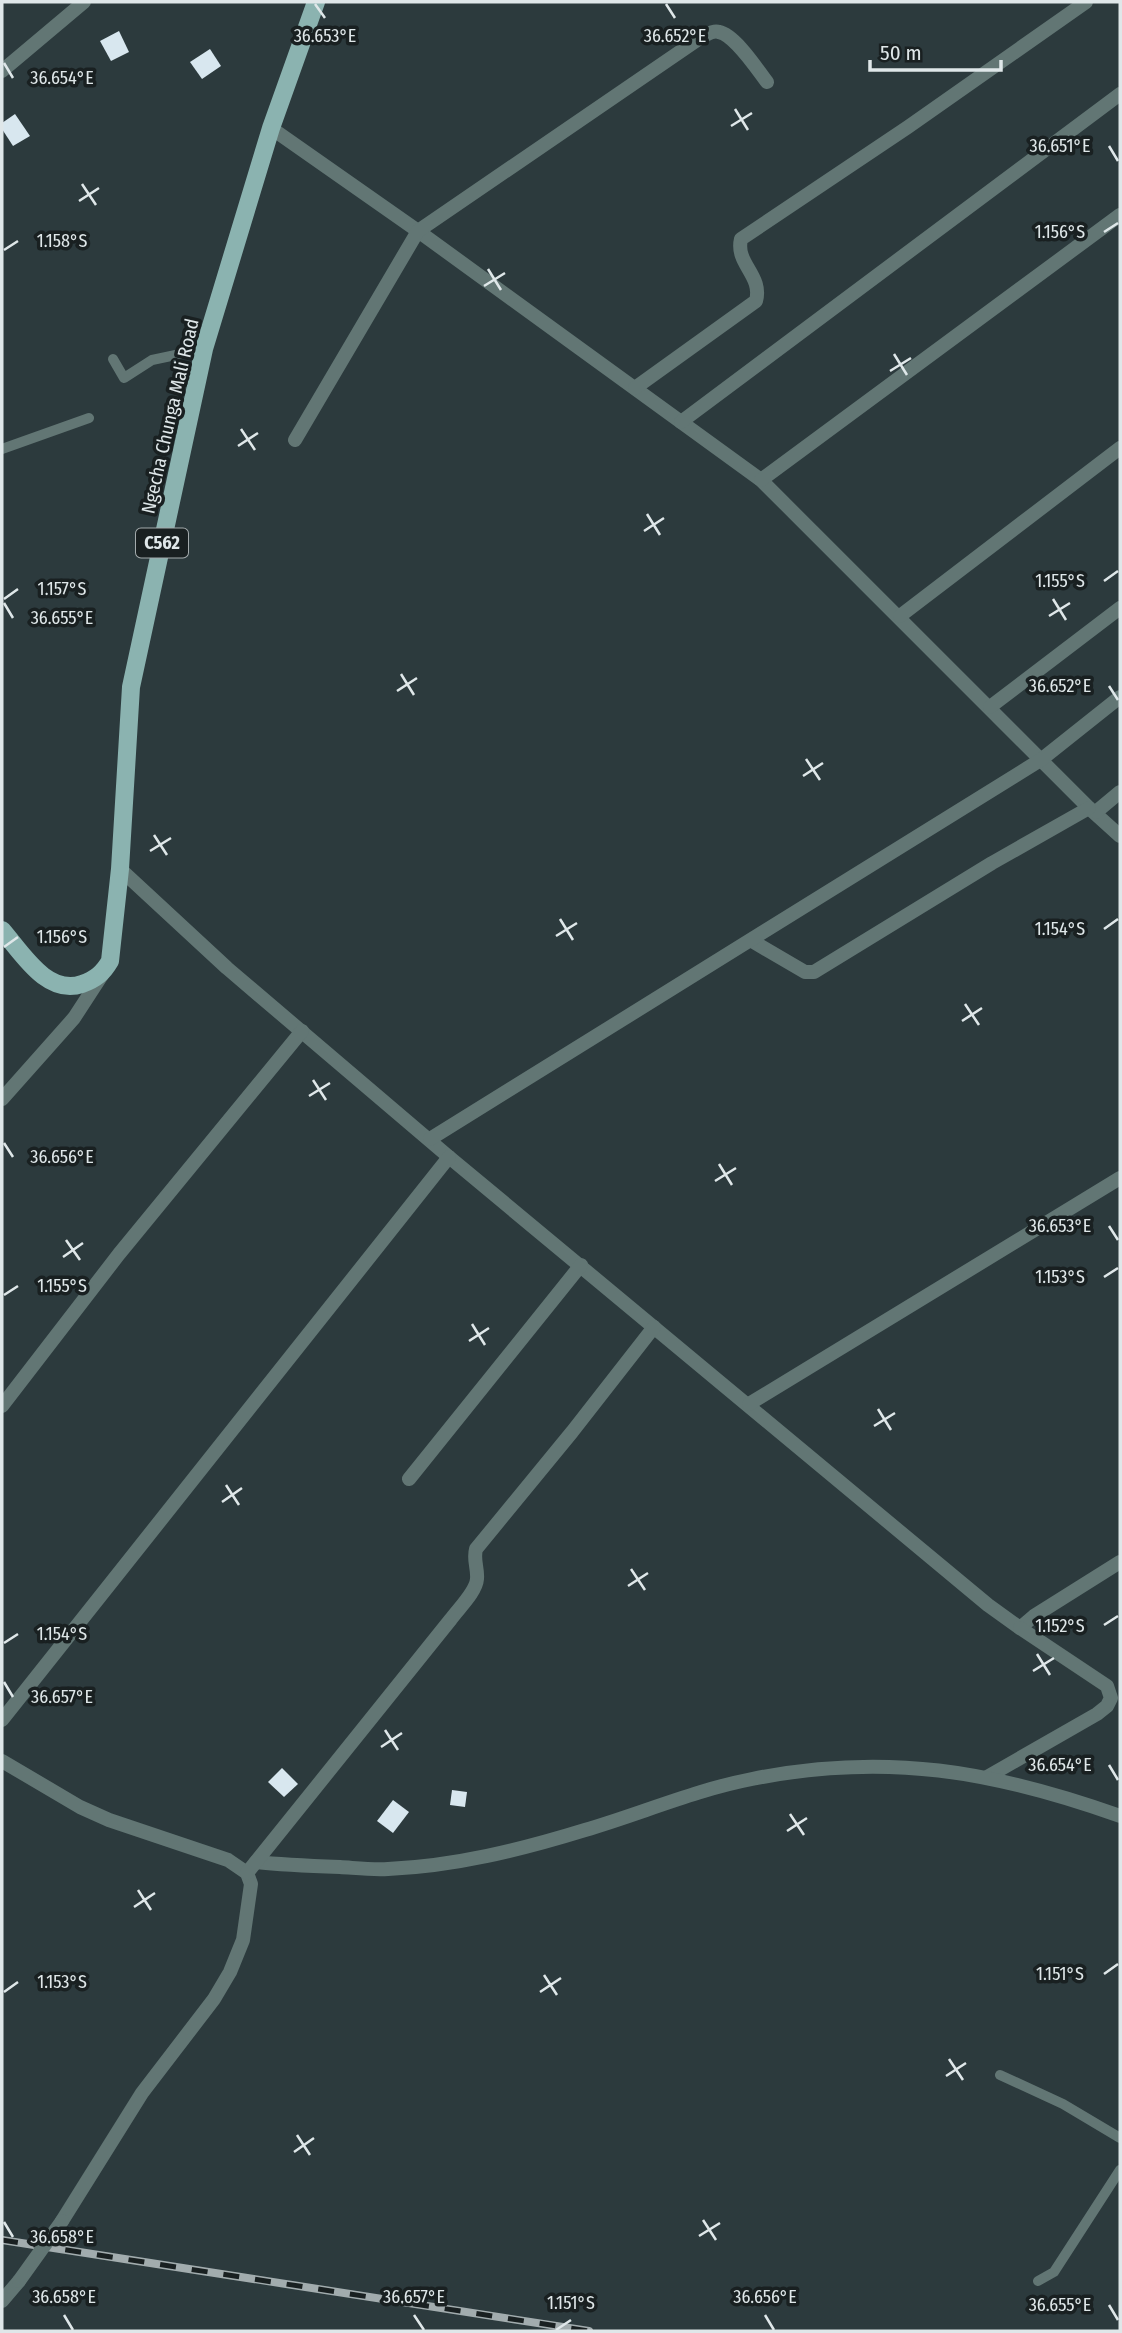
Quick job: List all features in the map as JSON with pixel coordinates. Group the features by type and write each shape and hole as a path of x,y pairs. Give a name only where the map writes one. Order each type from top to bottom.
{"main road":[{"name":"Ngecha Chunga Mali Road","path":"103,974 110,961 120,869 131,687 204,349 271,128 316,2"},
{"path":"2,930 42,976 56,985 78,985 103,974"}],"street":[{"path":"2,71 85,2"},
{"path":"635,388 756,301 757,284 741,255 741,239 908,127 1086,2"},
{"path":"295,440 418,231 714,31 722,32 731,38 767,82"},
{"path":"681,422 1120,94"},
{"path":"271,128 418,231 761,480 1120,836"},
{"path":"761,480 1120,215"},
{"path":"900,616 1120,448"},
{"path":"990,707 1120,608"},
{"path":"430,1139 1042,759 1120,696"},
{"path":"751,941 805,972 814,972 992,863 1092,810 1120,792"},
{"path":"120,869 227,968 449,1157 988,1605 1107,1686 1111,1698 1107,1706 987,1777"},
{"path":"2,1099 74,1018 103,974"},
{"path":"2,1406 119,1254 302,1031"},
{"path":"2,1720 449,1157"},
{"path":"748,1404 1120,1178"},
{"path":"409,1479 581,1265"},
{"path":"2,2301 62,2221 142,2093 214,1999 230,1972 243,1940 252,1868 451,1619 476,1584 476,1549 654,1327"},
{"path":"1020,1628 1034,1616 1120,1562"},
{"path":"2,1761 80,1807 147,1833 252,1868 386,1870 459,1862 541,1843 750,1779 812,1770 898,1766 987,1777 1061,1796 1120,1816"}],"lane":[{"path":"113,359 124,378 152,360 204,349"},
{"path":"2,449 89,418"},
{"path":"1000,2075 1063,2104 1120,2138"},
{"path":"1038,2281 1054,2272 1120,2170"}],"building":[{"path":"119,31 129,52 111,61 100,41"},
{"path":"210,49 221,66 202,79 190,62"},
{"path":"15,114 30,136 13,146 2,129 2,123"},
{"path":"282,1768 298,1784 284,1797 268,1782"},
{"path":"452,1790 467,1792 465,1807 450,1805"},
{"path":"393,1800 409,1812 393,1833 377,1821"}],"railway":[{"path":"2,2240 589,2331"}]}
